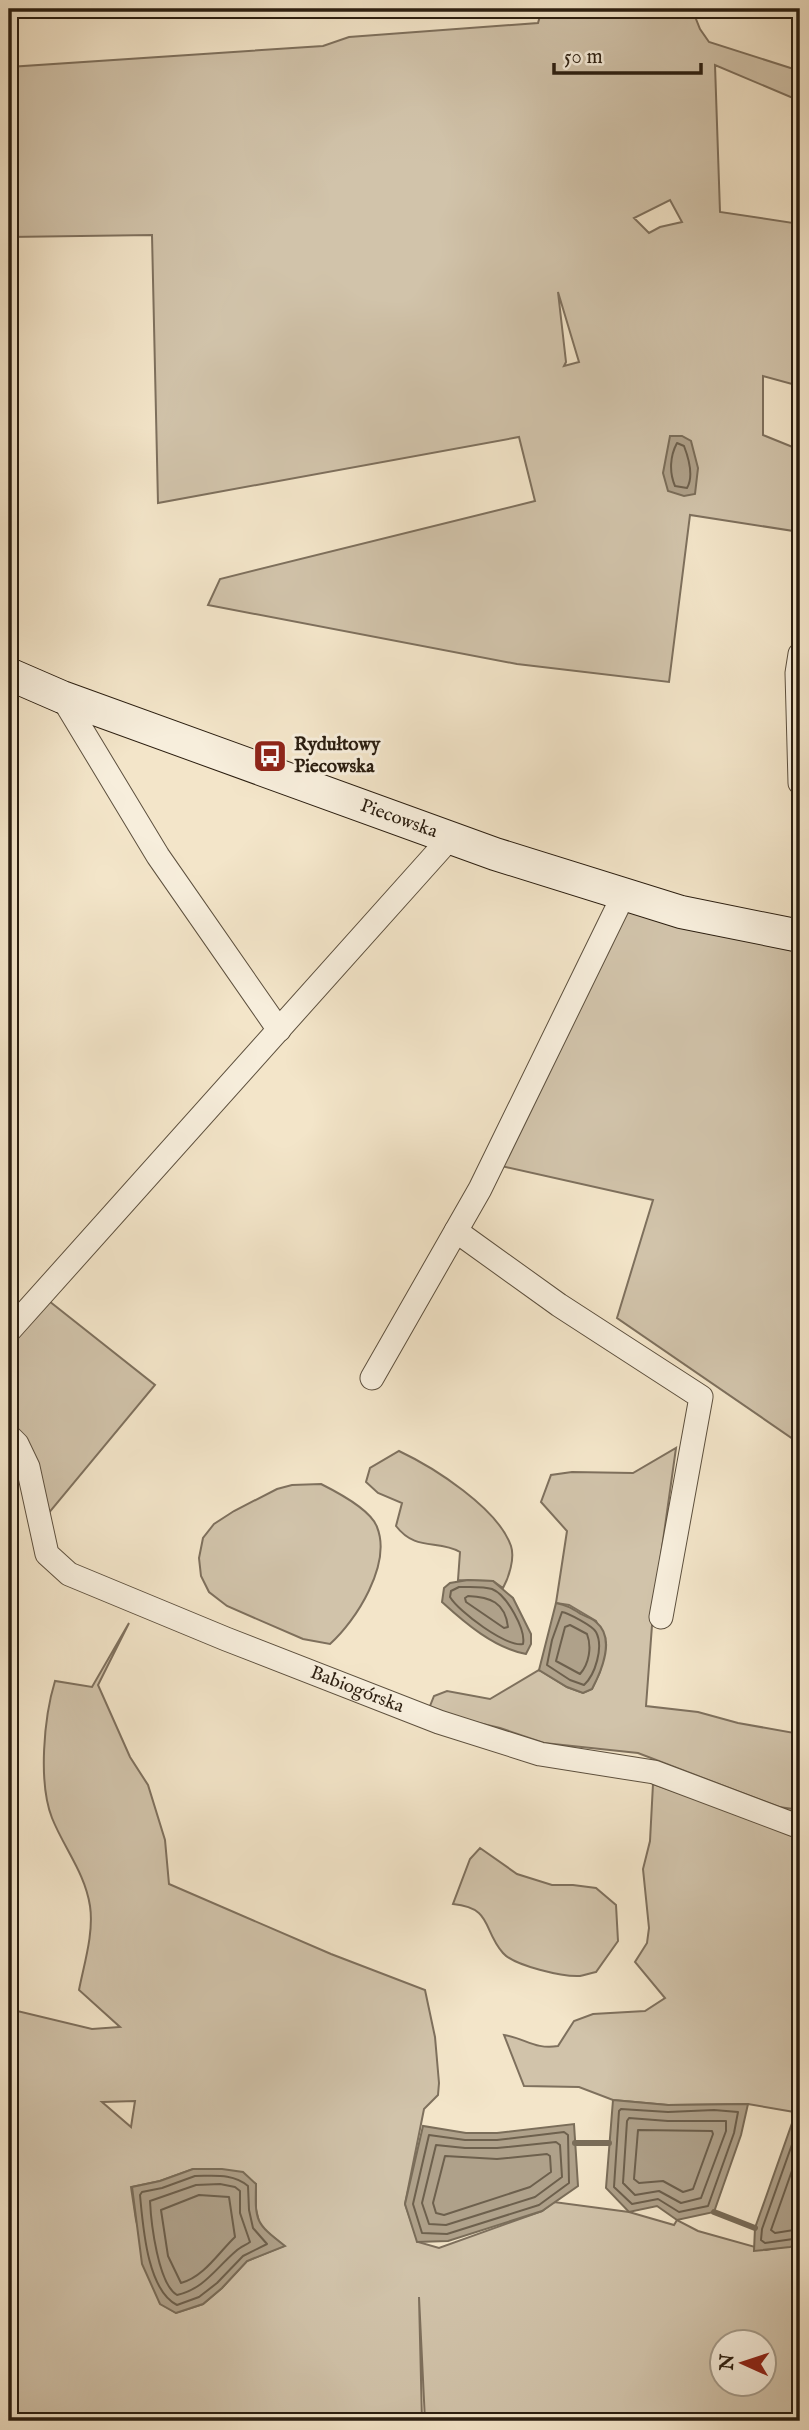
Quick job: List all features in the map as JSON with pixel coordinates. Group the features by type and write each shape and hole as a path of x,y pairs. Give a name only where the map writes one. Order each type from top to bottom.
{"street":[{"path":"800,654 797,673 800,783"},
{"name":"Piecowska","path":"9,674 62,697 451,837 681,912 800,936"},
{"path":"62,697 158,856 279,1030"},
{"path":"9,1331 451,837"},
{"path":"372,1378 480,1189 624,894"},
{"path":"456,1231 559,1305 701,1397 661,1617"},
{"name":"Babiogórska","path":"9,1436 17,1444 28,1467 47,1554 69,1574 439,1722 540,1754 654,1772 800,1827"}],"shaded area":[{"path":"542,9 589,9 595,14 607,9 692,9 709,42 800,71 800,101 715,65 720,212 800,224 800,383 792,384 763,376 763,435 800,450 800,532 690,515 669,682 517,664 208,605 220,579 535,501 519,437 158,503 152,235 9,237 9,67 323,46 349,37 538,23","holes":["670,200 682,222 660,227 649,233 634,218","558,292 579,362 564,366 566,362"]},
{"path":"624,894 800,921 800,1441 793,1439 617,1318 653,1200 497,1165"},
{"path":"49,1301 155,1385 48,1514 29,1444 9,1422 9,1345"},
{"path":"676,1448 653,1612 646,1706 698,1712 738,1723 800,1734 800,1810 779,1807 638,1753 544,1743 500,1728 428,1711 434,1696 447,1691 490,1699 539,1670 583,1693 592,1689 600,1672 606,1643 596,1621 569,1605 556,1603 567,1531 541,1502 551,1475 572,1472 633,1473"},
{"path":"399,1451 446,1478 493,1517 511,1546 512,1562 503,1588 493,1581 458,1580 460,1552 411,1539 396,1526 402,1503 378,1493 366,1482 370,1468"},
{"path":"321,1484 368,1514 377,1527 380,1542 380,1558 369,1591 350,1621 330,1644 303,1639 227,1606 209,1592 201,1576 199,1558 203,1538 214,1524 234,1511 277,1489 292,1485"},
{"path":"129,1623 98,1685 130,1757 148,1785 165,1840 169,1884 331,1954 425,1990 435,2037 439,2083 438,2095 424,2109 405,2204 418,2242 439,2248 542,2211 554,2202 629,2212 674,2225 677,2220 698,2231 766,2250 800,2244 800,2421 425,2421 419,2297 422,2421 9,2421 9,2153 12,2152 9,2151 9,2009 92,2029 120,2027 79,1990 90,1938 90,1906 79,1872 52,1818 45,1786 44,1750 55,1681 92,1687","holes":["135,2101 131,2127 102,2102","193,2169 256,2184 256,2209 260,2226 284,2246 247,2261 203,2304 176,2313 160,2303 136,2220 131,2187 160,2181"]},
{"path":"653,1784 800,1835 800,2113 748,2104 668,2105 613,2100 579,2087 524,2086 504,2035 536,2045 558,2046 574,2021 593,2014 645,2011 665,1998 635,1962 647,1943 649,1928 643,1869 650,1841"},
{"path":"480,1848 517,1874 552,1885 596,1888 616,1905 618,1941 596,1972 580,1976 563,1975 517,1962 503,1953 496,1944 481,1915 466,1906 453,1904 470,1859"}],"water":[{"path":"670,436 682,436 691,441 698,468 695,494 684,496 668,491 663,473"},
{"path":"468,1580 493,1581 513,1598 531,1634 531,1644 526,1654 491,1640 442,1602 444,1588 450,1583"},
{"path":"556,1603 570,1607 594,1621 605,1637 605,1655 599,1674 592,1689 583,1693 539,1670"},
{"path":"613,2100 668,2105 748,2104 741,2135 714,2212 677,2220 657,2206 629,2212 606,2188"},
{"path":"796,2112 800,2113 800,2244 754,2251 755,2228"},
{"path":"574,2124 578,2186 542,2211 448,2241 417,2242 405,2204 423,2126 466,2133 497,2133"},
{"path":"193,2169 243,2172 256,2184 257,2214 262,2226 285,2246 247,2261 203,2304 176,2313 160,2304 142,2264 132,2187 160,2181"}],"waterway":[{"path":"575,2143 609,2143"},
{"path":"714,2212 755,2228"}],"place":[{"name":"Rydułtowy Piecowska","path":"270,756"}]}
